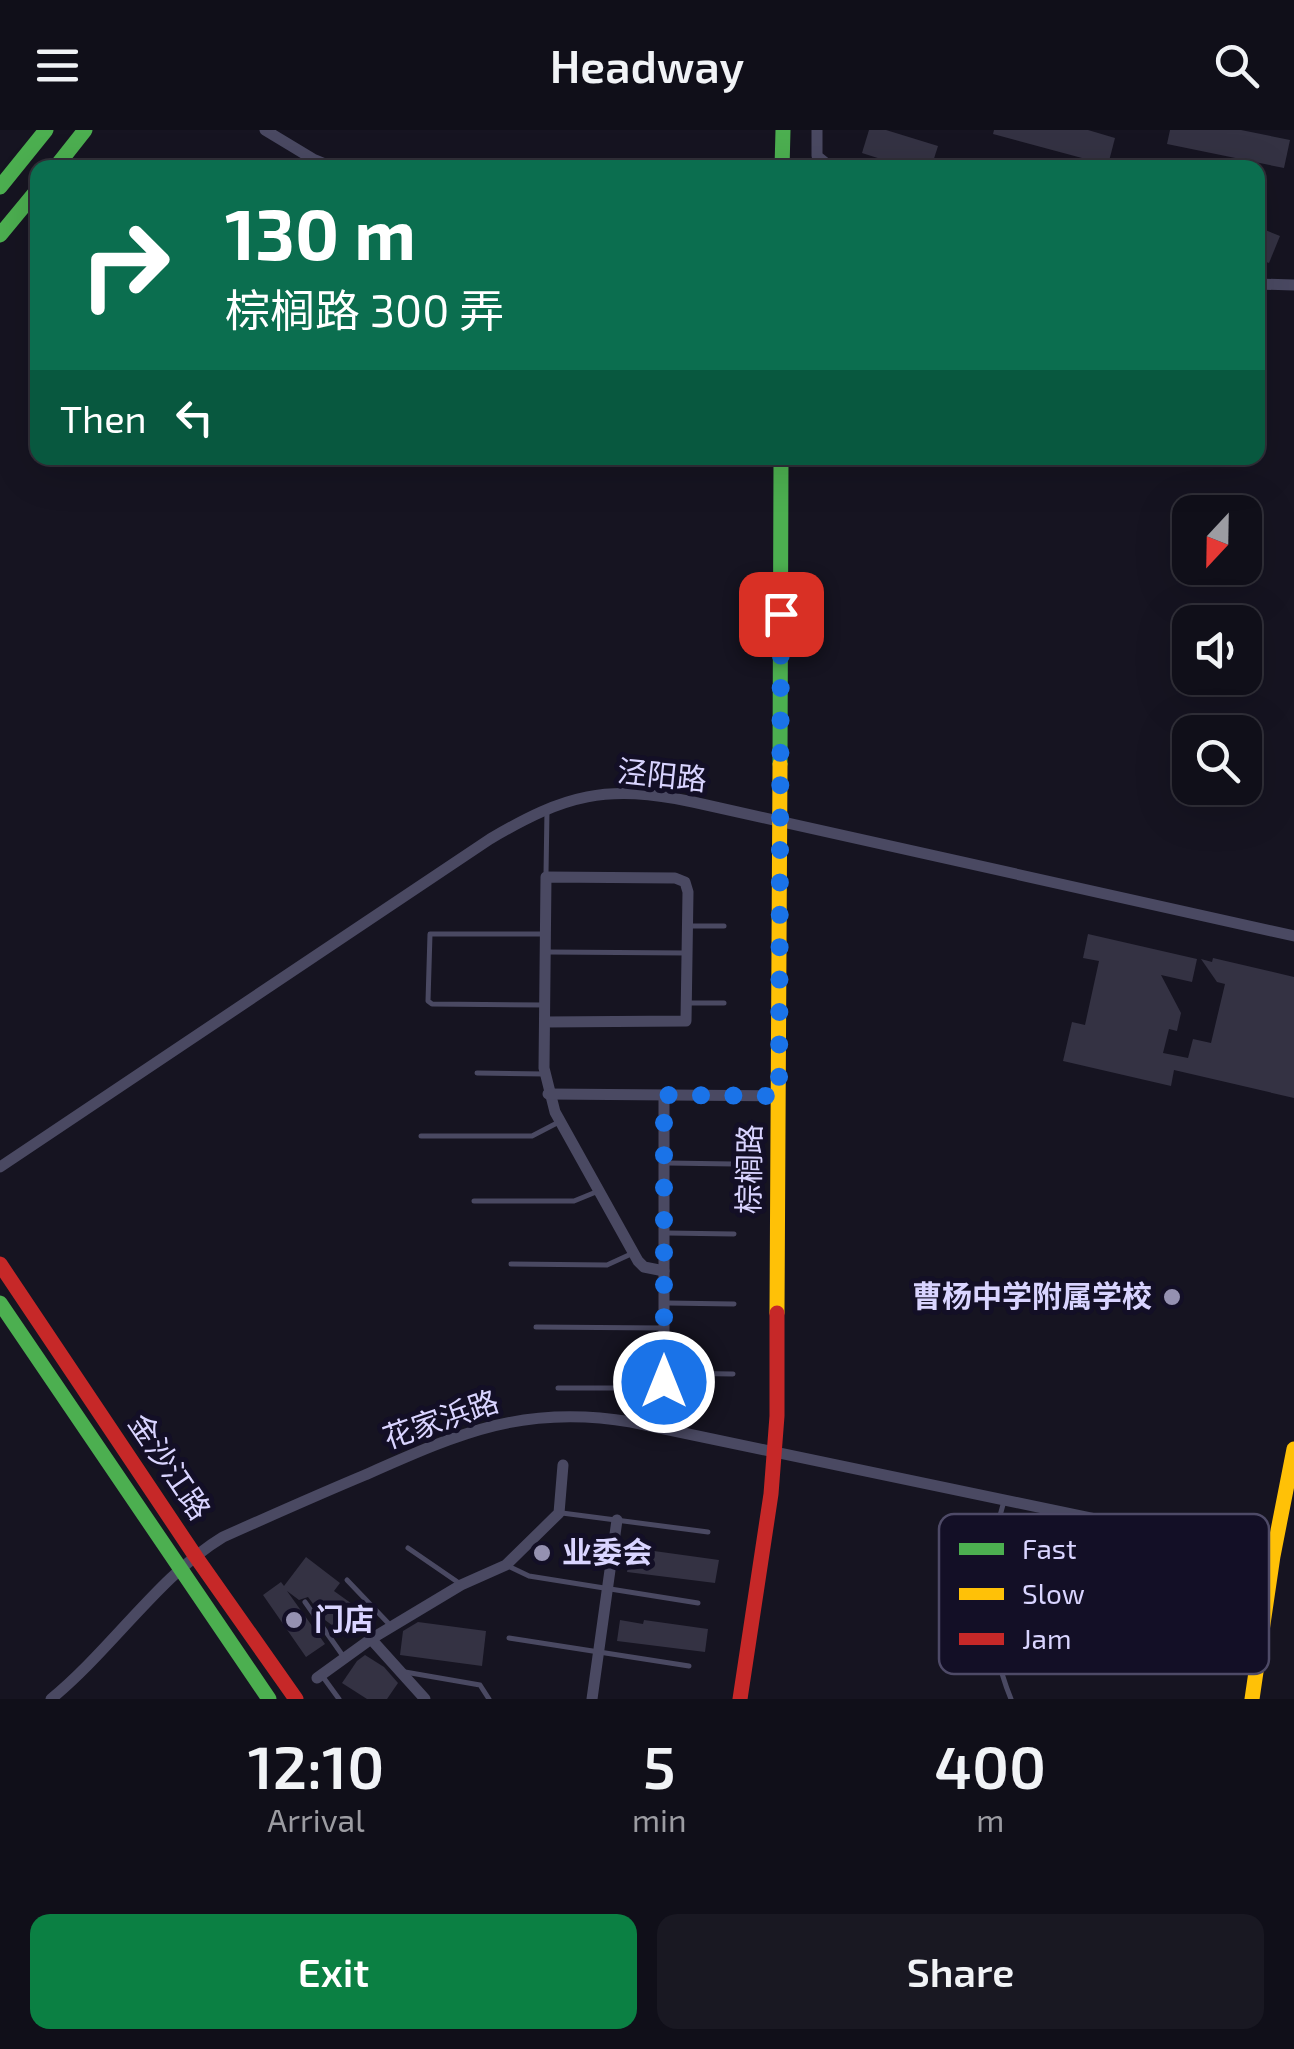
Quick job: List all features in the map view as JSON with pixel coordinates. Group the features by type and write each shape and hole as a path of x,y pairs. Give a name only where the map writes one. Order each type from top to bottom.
{"street":[{"path":"0,187 46,130"},
{"path":"62,160 86,130"},
{"path":"265,130 318,160"},
{"path":"782,160 783,130"},
{"path":"818,130 816,156 821,160"},
{"path":"0,234 30,198"},
{"path":"1265,284 1294,285"},
{"name":"棕榈路","path":"740,1699 775,1452 781,465"},
{"name":"泾阳路","path":"0,1167 490,839 547,806 592,794 656,794 1294,936"},
{"path":"545,1022 682,1022 688,1017 685,882 675,878 546,877 544,1074 548,1094 634,1252 644,1267 664,1271"},
{"path":"548,1094 779,1096"},
{"path":"664,1095 664,1373"},
{"name":"金沙江路","path":"0,1264 296,1699"},
{"name":"金沙江路","path":"0,1304 269,1699"},
{"name":"花家浜路","path":"51,1699 196,1557 223,1537 448,1438 506,1421 564,1416 609,1418 1071,1514"},
{"path":"1269,1583 1294,1449"},
{"path":"320,1676 391,1626 461,1585 506,1565 559,1513 563,1465"},
{"path":"592,1699 617,1520"},
{"name":"花家浜路","path":"1269,1555 1273,1556"},
{"path":"370,1639 402,1671 418,1697"},
{"path":"1252,1699 1256,1674"}],"lane":[{"path":"546,877 547,806"},
{"path":"688,926 724,926"},
{"path":"545,1005 432,1004 428,1000 428,969 429,937 433,933 546,934"},
{"path":"546,952 688,952"},
{"path":"688,1003 724,1003"},
{"path":"477,1074 544,1074"},
{"path":"421,1136 532,1136 560,1122"},
{"path":"664,1163 734,1164"},
{"path":"474,1201 574,1201 598,1190"},
{"path":"664,1233 734,1234"},
{"path":"512,1264 606,1264 634,1252"},
{"path":"664,1303 734,1304"},
{"path":"536,1327 664,1328"},
{"path":"558,1388 658,1388 664,1382 664,1373 733,1374"},
{"path":"1000,1514 1004,1500"},
{"path":"559,1513 708,1532"},
{"path":"408,1548 461,1585"},
{"path":"506,1565 529,1576 698,1603"},
{"path":"348,1580 391,1626"},
{"path":"305,1602 344,1658"},
{"path":"508,1638 688,1666"},
{"path":"402,1671 480,1686 489,1699"},
{"path":"320,1676 339,1699"}],"building":[{"path":"869,130 886,130 938,146 934,160 884,160 862,153"},
{"path":"994,130 1088,130 1115,138 1109,160 1089,160 993,134"},
{"path":"1170,130 1241,130 1290,140 1284,168 1265,164 1265,160 1245,160 1167,144"},
{"path":"1265,230 1280,236 1269,263 1265,262"},
{"path":"1088,934 1197,959 1192,982 1161,975 1181,1013 1177,1031 1169,1029 1163,1053 1188,1058 1193,1039 1211,1043 1225,984 1217,982 1201,959 1212,962 1213,958 1294,977 1294,1098 1174,1070 1171,1086 1063,1061 1072,1022 1085,1025 1099,961 1083,958"},
{"path":"630,1551 719,1560 715,1583 627,1572"},
{"path":"306,1557 340,1583 334,1591 366,1614 348,1637 325,1620 308,1597 299,1600 287,1591 325,1644 306,1657 263,1595 281,1582 284,1586"},
{"path":"620,1620 708,1629 705,1652 617,1641"},
{"path":"418,1622 486,1631 482,1666 400,1655 403,1631"},
{"path":"365,1655 384,1667 398,1683 387,1699 367,1699 342,1683"}],"traffic: fast":[{"path":"0,187 46,130"},
{"path":"61,160 85,130"},
{"path":"782,160 783,130"},
{"path":"0,235 30,199"},
{"path":"780,764 781,465"},
{"path":"0,1303 269,1699"}],"traffic: slow":[{"path":"777,1313 780,764"},
{"path":"1269,1583 1294,1449"},
{"path":"1252,1699 1256,1674"}],"traffic: jam":[{"path":"0,1264 296,1699"},
{"path":"740,1699 771,1494 777,1416 777,1313"}],"place":[{"name":"曹杨中学附属学校","path":"1172,1297"},
{"name":"业委会","path":"542,1553"},
{"name":"门店","path":"294,1620"}],"route":[{"path":"664,1382 664,1095 779,1096 781,614"}]}
